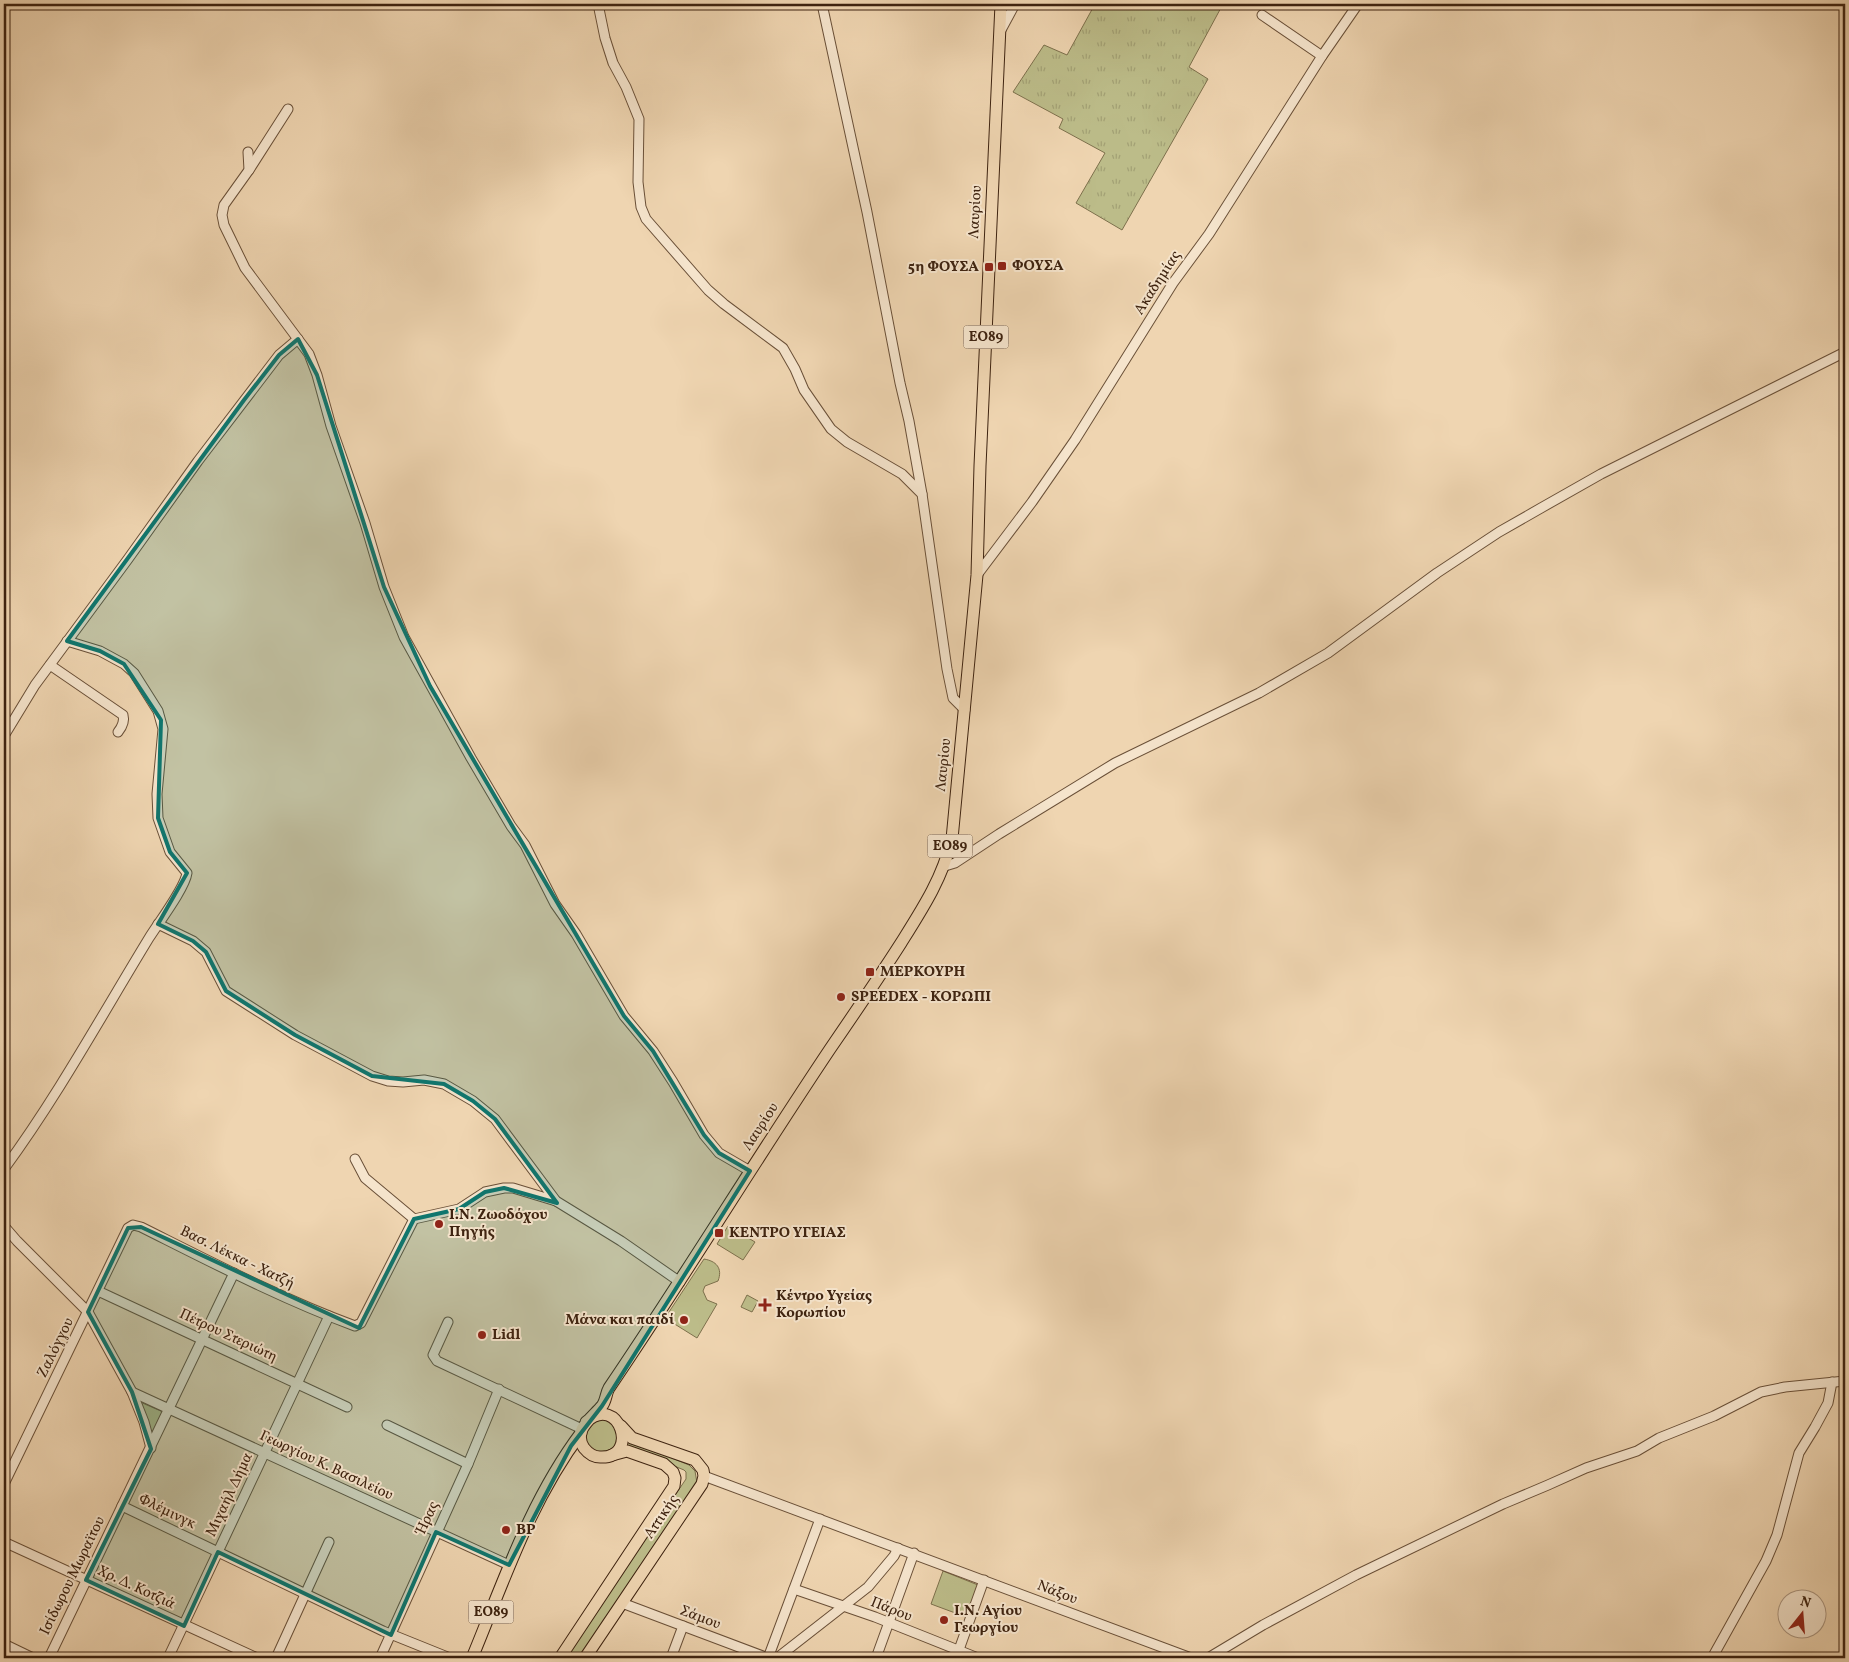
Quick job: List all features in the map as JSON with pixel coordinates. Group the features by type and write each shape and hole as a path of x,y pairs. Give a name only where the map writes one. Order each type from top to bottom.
{"main road":[{"name":"Λαυρίου","path":"583,1428 602,1406 614,1381 680,1282 750,1171 880,976 932,894 944,866 952,838 977,575 980,466 1001,4"},
{"name":"ΕΟ89","path":"612,1455 618,1450 623,1440 610,1402 614,1381"},
{"path":"594,1456 583,1447 583,1428 594,1416 600,1415 617,1422 632,1438 695,1460 702,1467 704,1476"},
{"name":"ΕΟ89","path":"472,1658 528,1523 583,1428"},
{"name":"Αττικής","path":"560,1658 674,1486 675,1478 673,1472 664,1464 627,1451 612,1455"},
{"path":"563,1460 568,1455 576,1452 586,1452 601,1457 612,1455"},
{"name":"Αττικής","path":"585,1658 702,1484 704,1476"}],"street":[{"path":"598,4 605,38 613,63 639,119 638,182 641,206 646,220 708,290 783,348 804,390 831,429 847,442 902,474 922,494"},
{"path":"822,4 867,212 900,383 910,421 948,669 954,698 965,710"},
{"path":"1000,34 1015,4"},
{"name":"Ακαδημίας","path":"977,575 1032,502 1074,440 1173,283 1209,234 1322,56 1358,4"},
{"path":"1262,15 1322,56"},
{"path":"288,109 224,205 222,216 224,225 245,268 309,354 384,588 404,637 430,686 511,826 525,846 555,904 576,934 624,1016 658,1059 704,1136 720,1153 750,1171"},
{"path":"248,152 249,170"},
{"path":"4,736 35,685 198,461 279,355 298,339"},
{"path":"944,866 955,863 1115,763 1234,706 1296,672 1356,634 1402,598 1498,532 1602,474 1845,352"},
{"path":"4,1169 182,888 187,873 170,852 164,840 158,818 157,794 163,729 158,711 134,674 124,664 100,650 67,641"},
{"path":"50,665 123,715 124,720 118,732"},
{"path":"158,924 193,941 206,952 226,991 295,1035 372,1076 388,1081 424,1080 444,1084 473,1101 495,1119 556,1201"},
{"path":"354,1159 365,1178 414,1219 459,1209 485,1192 513,1188 556,1201 621,1241 680,1282"},
{"name":"Βασ. Λέκκα - Χατζή","path":"133,1225 141,1227 234,1273 355,1326 361,1324 414,1219"},
{"name":"Ζαλόγγου","path":"4,1484 128,1228 133,1225"},
{"path":"4,1226 88,1312 132,1392 144,1422 151,1449"},
{"name":"Φλέμινγκ","path":"234,1273 122,1506 391,1635 450,1658"},
{"name":"Πέτρου Στεριώτη","path":"98,1291 347,1407"},
{"name":"Μιχαήλ Δήμα","path":"168,1658 329,1316"},
{"path":"448,1322 433,1355 437,1361 583,1428"},
{"path":"1712,1658 1766,1562 1777,1535 1799,1453 1828,1404 1832,1382"},
{"path":"1208,1658 1263,1625 1356,1575 1512,1500 1586,1468 1637,1451 1660,1438 1714,1416 1761,1392 1785,1387 1845,1382"},
{"name":"Ήρας","path":"380,1658 468,1464 499,1389"},
{"name":"Γεωργίου Κ. Βασιλείου","path":"132,1392 509,1566"},
{"path":"387,1425 468,1464"},
{"name":"Νάξου","path":"704,1476 1191,1658"},
{"name":"Ισίδωρου Μωραϊτου","path":"48,1658 122,1506"},
{"path":"768,1658 820,1519"},
{"name":"Χρ. Δ. Κοτζιά","path":"4,1542 257,1658"},
{"path":"276,1658 329,1542"},
{"path":"776,1658 868,1587 894,1556 898,1548"},
{"path":"876,1658 914,1553"},
{"path":"957,1654 984,1580"},
{"name":"Πάρου","path":"794,1589 889,1623 957,1654 978,1658"},
{"name":"Σάμου","path":"622,1603 768,1658"},
{"path":"671,1658 683,1626"},
{"path":"4,1644 32,1658"}],"highlighted area":[{"path":"298,339 317,375 384,587 430,686 624,1016 653,1051 704,1135 719,1153 750,1171 602,1406 571,1446 509,1565 436,1532 391,1635 218,1552 184,1626 86,1580 151,1449 132,1392 88,1312 128,1228 141,1227 359,1328 414,1219 459,1209 485,1192 504,1188 557,1203 495,1119 473,1101 444,1084 372,1076 295,1035 226,991 206,952 193,941 158,924 187,873 170,852 158,818 161,720 124,664 100,651 67,641 244,400 279,355"}],"green space":[{"path":"1095,4 1223,4 1189,67 1208,79 1122,230 1076,203 1105,153 1059,128 1063,119 1013,92 1044,45 1067,55"},
{"path":"728,1226 755,1242 743,1260 717,1244"},
{"path":"704,1259 715,1263 720,1272 718,1281 705,1286 703,1291 707,1300 717,1304 697,1338 665,1318"},
{"path":"747,1295 758,1301 752,1312 741,1307"},
{"path":"140,1402 163,1412 152,1436"},
{"path":"607,1419 619,1431 614,1448 599,1452 593,1450 586,1442 587,1430 591,1422"},
{"path":"630,1441 689,1465 695,1471 697,1483 580,1658 565,1658 686,1479 686,1472 684,1470 628,1447 626,1442"},
{"path":"943,1571 978,1585 966,1617 931,1604"}],"place":[{"name":"ΦΟΥΣΑ","path":"1002,266"},
{"name":"5η ΦΟΥΣΑ","path":"989,267"},
{"name":"ΜΕΡΚΟΥΡΗ","path":"870,972"},
{"name":"SPEEDEX - ΚΟΡΩΠΙ","path":"841,997"},
{"name":"Ι.Ν. Ζωοδόχου Πηγής","path":"439,1224"},
{"name":"ΚΕΝΤΡΟ ΥΓΕΙΑΣ","path":"719,1233"},
{"name":"Κέντρο Υγείας Κορωπίου","path":"765,1305"},
{"name":"Μάνα και παιδί","path":"684,1320"},
{"name":"Lidl","path":"482,1335"},
{"name":"BP","path":"506,1530"},
{"name":"Ι.Ν. Αγίου Γεωργίου","path":"944,1620"}]}
